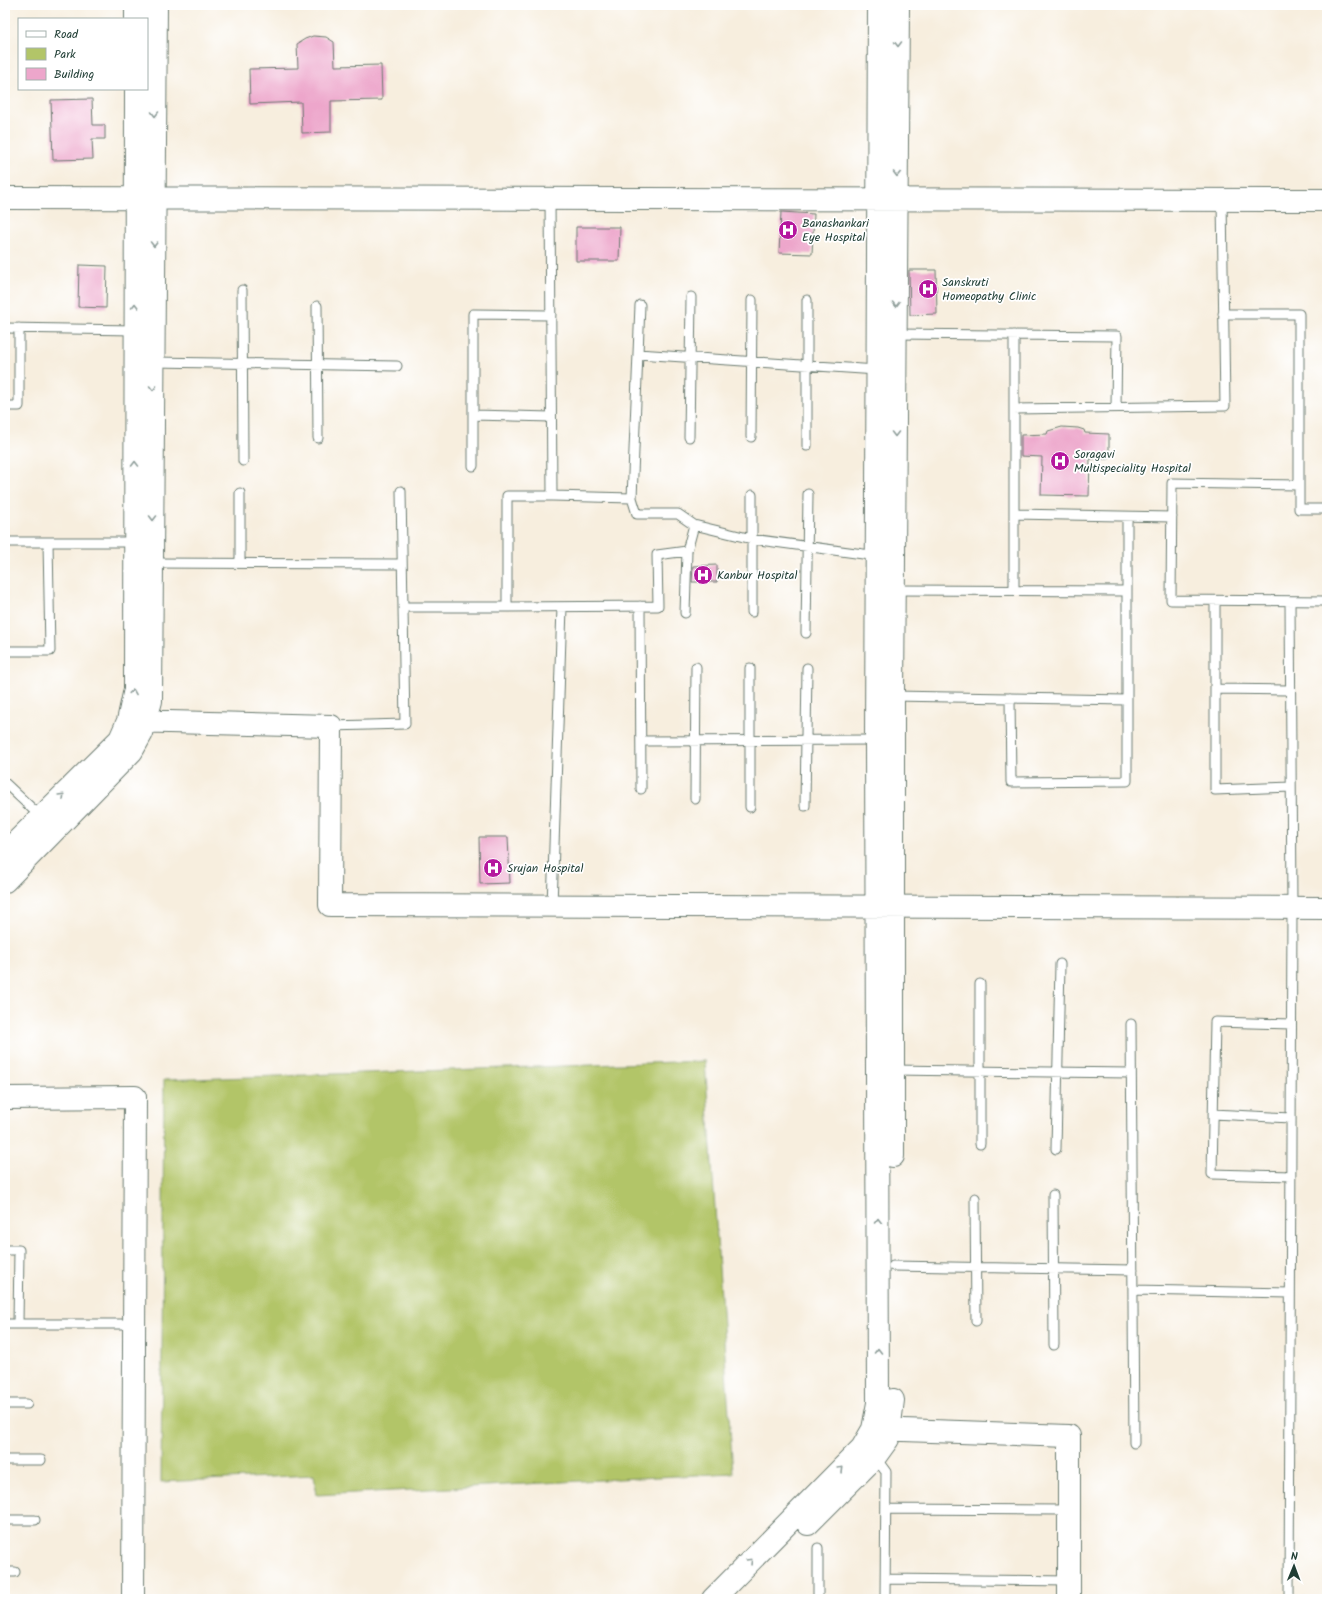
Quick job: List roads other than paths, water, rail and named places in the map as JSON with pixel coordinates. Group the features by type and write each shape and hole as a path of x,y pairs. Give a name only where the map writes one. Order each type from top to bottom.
{"street":[{"path":"136,5 136,18"},
{"path":"5,881 132,751 142,733 137,721 135,689 135,330 145,198 156,5"},
{"path":"713,1599 881,1429 893,1408 893,1070 876,740 896,334 879,5"},
{"path":"732,1599 876,1457 888,1439 881,1429 878,1403 885,907 893,696 894,590 886,556 877,370 898,5"},
{"path":"5,853 120,739 137,721 151,701 154,362 145,198 136,90"},
{"path":"5,198 1327,200"},
{"path":"137,721 331,726 330,905 1327,908"},
{"path":"5,1098 135,1097 133,1599"},
{"path":"881,1429 1069,1436 1069,1590"}],"lane":[{"path":"550,198 552,496"},
{"path":"1014,408 1224,406 1222,200"},
{"path":"242,290 243,461"},
{"path":"689,437 691,297"},
{"path":"751,437 752,300"},
{"path":"807,300 807,446"},
{"path":"640,305 632,498 636,514 678,514 694,525 752,539 886,556"},
{"path":"317,306 318,438"},
{"path":"473,466 473,314 551,315"},
{"path":"1223,314 1299,314 1298,508 1327,509"},
{"path":"5,328 135,330"},
{"path":"5,406 19,406 19,328"},
{"path":"896,334 1117,336 1116,407"},
{"path":"1014,335 1014,590"},
{"path":"638,354 877,370"},
{"path":"154,362 397,366"},
{"path":"473,416 551,417"},
{"path":"1299,485 1172,483 1171,600 1327,601"},
{"path":"331,726 405,724 401,491"},
{"path":"240,493 240,564"},
{"path":"806,632 808,494"},
{"path":"752,495 752,612"},
{"path":"507,607 507,496 632,498"},
{"path":"1014,514 1172,517"},
{"path":"1010,698 1011,782 1127,781 1127,517"},
{"path":"685,613 687,552 694,525"},
{"path":"5,542 135,542"},
{"path":"5,651 50,651 48,542"},
{"path":"403,607 658,606 658,555 687,552"},
{"path":"152,563 402,564"},
{"path":"894,590 1127,591"},
{"path":"1215,601 1215,790 1291,788"},
{"path":"1289,1599 1292,908 1290,601"},
{"path":"640,606 642,741 641,789"},
{"path":"552,906 562,607"},
{"path":"695,799 696,667"},
{"path":"750,668 750,807"},
{"path":"805,806 807,668"},
{"path":"1215,689 1290,690"},
{"path":"893,696 1127,700"},
{"path":"642,741 876,740"},
{"path":"5,783 41,817"},
{"path":"1056,1149 1060,964"},
{"path":"980,984 980,1144"},
{"path":"1291,1024 1215,1022 1212,1174 1291,1176"},
{"path":"1131,1024 1134,1443"},
{"path":"893,1070 1132,1073"},
{"path":"1213,1114 1291,1118"},
{"path":"1053,1195 1054,1345"},
{"path":"975,1198 976,1321"},
{"path":"5,1250 19,1250 18,1324"},
{"path":"893,1266 1133,1270"},
{"path":"1133,1290 1290,1293"},
{"path":"5,1324 134,1324"},
{"path":"5,1404 27,1404"},
{"path":"876,1457 886,1472 885,1599"},
{"path":"5,1460 41,1460"},
{"path":"886,1509 1069,1510"},
{"path":"5,1520 35,1520"},
{"path":"818,1548 818,1599"},
{"path":"5,1572 15,1572"},
{"path":"885,1579 1069,1590"}],"place":[{"name":"Banashankari Eye Hospital","path":"788,230"},
{"name":"Sanskruti Homeopathy Clinic","path":"928,289"},
{"name":"Soragavi Multispeciality Hospital","path":"1060,461"},
{"name":"Kanbur Hospital","path":"703,575"},
{"name":"Srujan Hospital","path":"493,868"}]}
